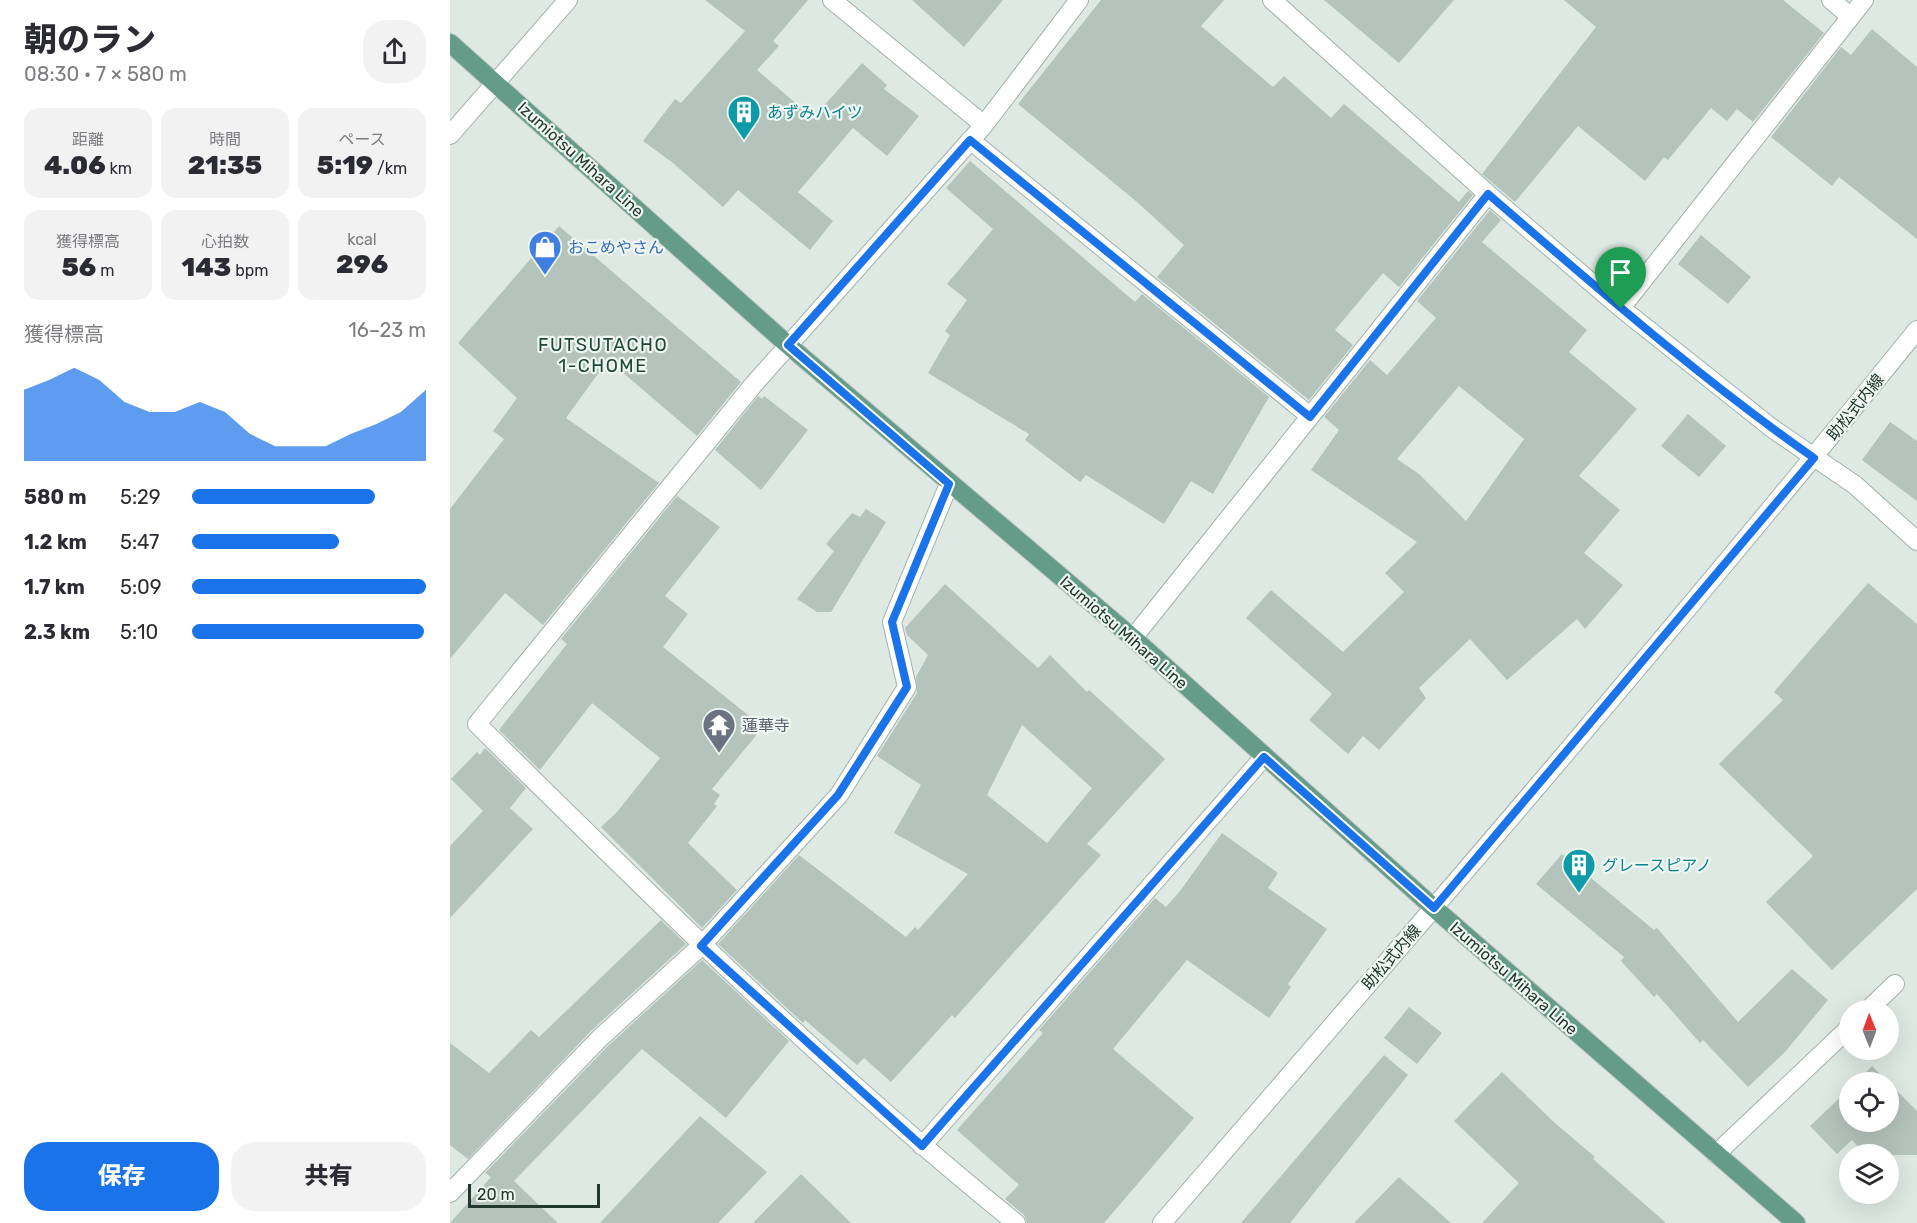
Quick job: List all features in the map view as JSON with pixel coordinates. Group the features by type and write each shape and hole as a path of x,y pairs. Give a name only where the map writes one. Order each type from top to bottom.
{"main road":[{"name":"Izumiotsu Mihara Line","path":"450,43 788,345 1133,638 1434,908 1796,1223"}],"street":[{"path":"450,135 568,0"},
{"path":"832,0 984,125"},
{"path":"1016,1223 922,1146 701,946 477,724 788,345 984,125 1078,0"},
{"path":"1831,0 1851,16"},
{"path":"1621,309 1864,0"},
{"path":"1278,2 1488,194 1621,309 1773,429 1855,485 1917,541"},
{"path":"970,140 1310,417"},
{"path":"1133,638 1488,194"},
{"name":"助松式内線","path":"1162,1223 1434,908 1814,458 1917,330"},
{"path":"450,1193 600,1038 701,946 838,795 907,687 892,622 949,484"},
{"path":"922,1146 1264,757"},
{"path":"1878,1000 1895,984"},
{"path":"1716,1155 1839,1038"}],"building":[{"path":"705,0 808,0 773,41 779,46 757,70 813,118 862,63 887,85 884,89 919,116 887,156 853,128 798,192 833,221 810,250 738,190 723,207 673,163 643,141 675,99 681,103 745,31"},
{"path":"912,0 1003,0 964,47"},
{"path":"1101,0 1224,0 1201,26 1273,87 1284,76 1331,118 1344,104 1459,202 1468,191 1473,195 1399,287 1383,273 1335,330 1353,345 1309,400 1157,277 1184,245 1137,202 1018,104"},
{"path":"1324,0 1454,0 1399,63"},
{"path":"1564,0 1783,0 1824,33 1753,122 1737,109 1727,121 1711,108 1668,160 1664,157 1645,181 1578,126 1515,202 1482,174 1596,27"},
{"path":"1872,29 1917,67 1917,239 1839,177 1832,186 1771,137 1841,47 1851,55"},
{"path":"970,161 1135,302 1142,294 1269,397 1213,494 1191,481 1164,524 1086,475 1080,482 1025,440 1029,434 928,373 950,335 945,331 967,300 947,284 993,229 946,188"},
{"path":"1490,210 1501,220 1482,242 1587,330 1569,352 1637,409 1579,476 1620,510 1584,553 1623,585 1585,629 1577,619 1507,680 1470,639 1419,688 1426,698 1379,750 1363,736 1348,754 1309,720 1332,694 1246,618 1271,590 1343,652 1404,592 1385,573 1417,542 1311,470 1339,430 1324,417 1370,360 1387,375 1436,318 1417,301","holes":["1459,386 1524,439 1466,521 1419,474 1397,459"]},
{"path":"559,226 741,382 697,436 608,360 566,418 659,483 543,625 505,593 450,659 450,509 504,439 493,431 517,398 458,343"},
{"path":"1701,235 1751,277 1728,304 1678,264"},
{"path":"758,396 762,399 764,396 808,430 761,490 715,450"},
{"path":"1688,414 1726,446 1699,477 1661,446"},
{"path":"1890,422 1917,441 1917,501 1862,460"},
{"path":"677,496 720,527 665,596 688,614 663,647 763,727 712,789 720,795 714,804 717,806 688,843 737,890 702,928 601,827 617,812 660,758 592,703 540,770 499,730 567,644 561,639"},
{"path":"866,509 886,522 831,612 817,612 797,599 834,551 826,544 852,513 860,517"},
{"path":"1868,583 1917,624 1917,889 1832,970 1766,902 1813,856 1719,764 1783,700 1774,692"},
{"path":"945,584 1038,668 1050,655 1087,692 1089,690 1165,759 1087,844 1101,855 955,1018 952,1015 891,1082 864,1058 857,1065 805,1020 803,1023 718,944 799,855 906,937 915,927 918,930 968,874 894,833 921,785 877,756 917,693 916,677 928,655 907,635 905,628","holes":["1022,725 1092,788 1047,843 987,795"]},
{"path":"485,748 526,788 510,808 533,829 450,918 450,846 483,811 451,779 477,752 480,755"},
{"path":"1222,833 1278,873 1268,888 1327,929 1288,984 1291,987 1269,1018 1187,960 1113,1049 1194,1118 1104,1223 1027,1223 1024,1215 1005,1199 1019,1185 957,1130 1043,1033 1039,1030 1155,898 1166,907"},
{"path":"1562,854 1654,930 1657,928 1738,1022 1792,969 1828,1000 1785,1052 1748,1087 1703,1040 1700,1043 1657,994 1654,997 1621,961 1624,957 1536,884"},
{"path":"661,920 686,944 592,1030 468,1159 450,1145 450,1043 489,1073 531,1030 539,1037"},
{"path":"702,960 789,1041 726,1118 642,1049 514,1181 558,1223 450,1223 491,1177 485,1173 608,1046"},
{"path":"1409,1007 1442,1033 1417,1064 1384,1038"},
{"path":"1384,1055 1408,1075 1290,1223 1241,1223"},
{"path":"1872,1066 1878,1072 1866,1072"},
{"path":"1502,1072 1556,1124 1595,1157 1593,1159 1666,1223 1482,1223 1519,1183 1454,1121"},
{"path":"1899,1093 1917,1111 1917,1155 1899,1155 1899,1144 1856,1144 1852,1140 1848,1144 1839,1144 1837,1154 1810,1126 1839,1098 1839,1132 1899,1132"},
{"path":"700,1116 767,1172 718,1223 600,1223"},
{"path":"801,1174 851,1223 753,1223"},
{"path":"1399,1177 1451,1223 1354,1223"}],"place":[{"name":"あずみハイツ","path":"744,141"},
{"name":"おこめやさん","path":"545,276"},
{"name":"蓮華寺","path":"719,754"},
{"name":"グレースピアノ","path":"1579,894"}],"district":[{"name":"FUTSUTACHO 1-CHOME","path":"603,355"}],"route":[{"path":"970,140 1310,417 1488,194 1621,309 1773,429 1814,458 1434,908 1264,757 922,1146 701,946 838,795 907,687 892,622 949,484 788,345 970,140"}]}
